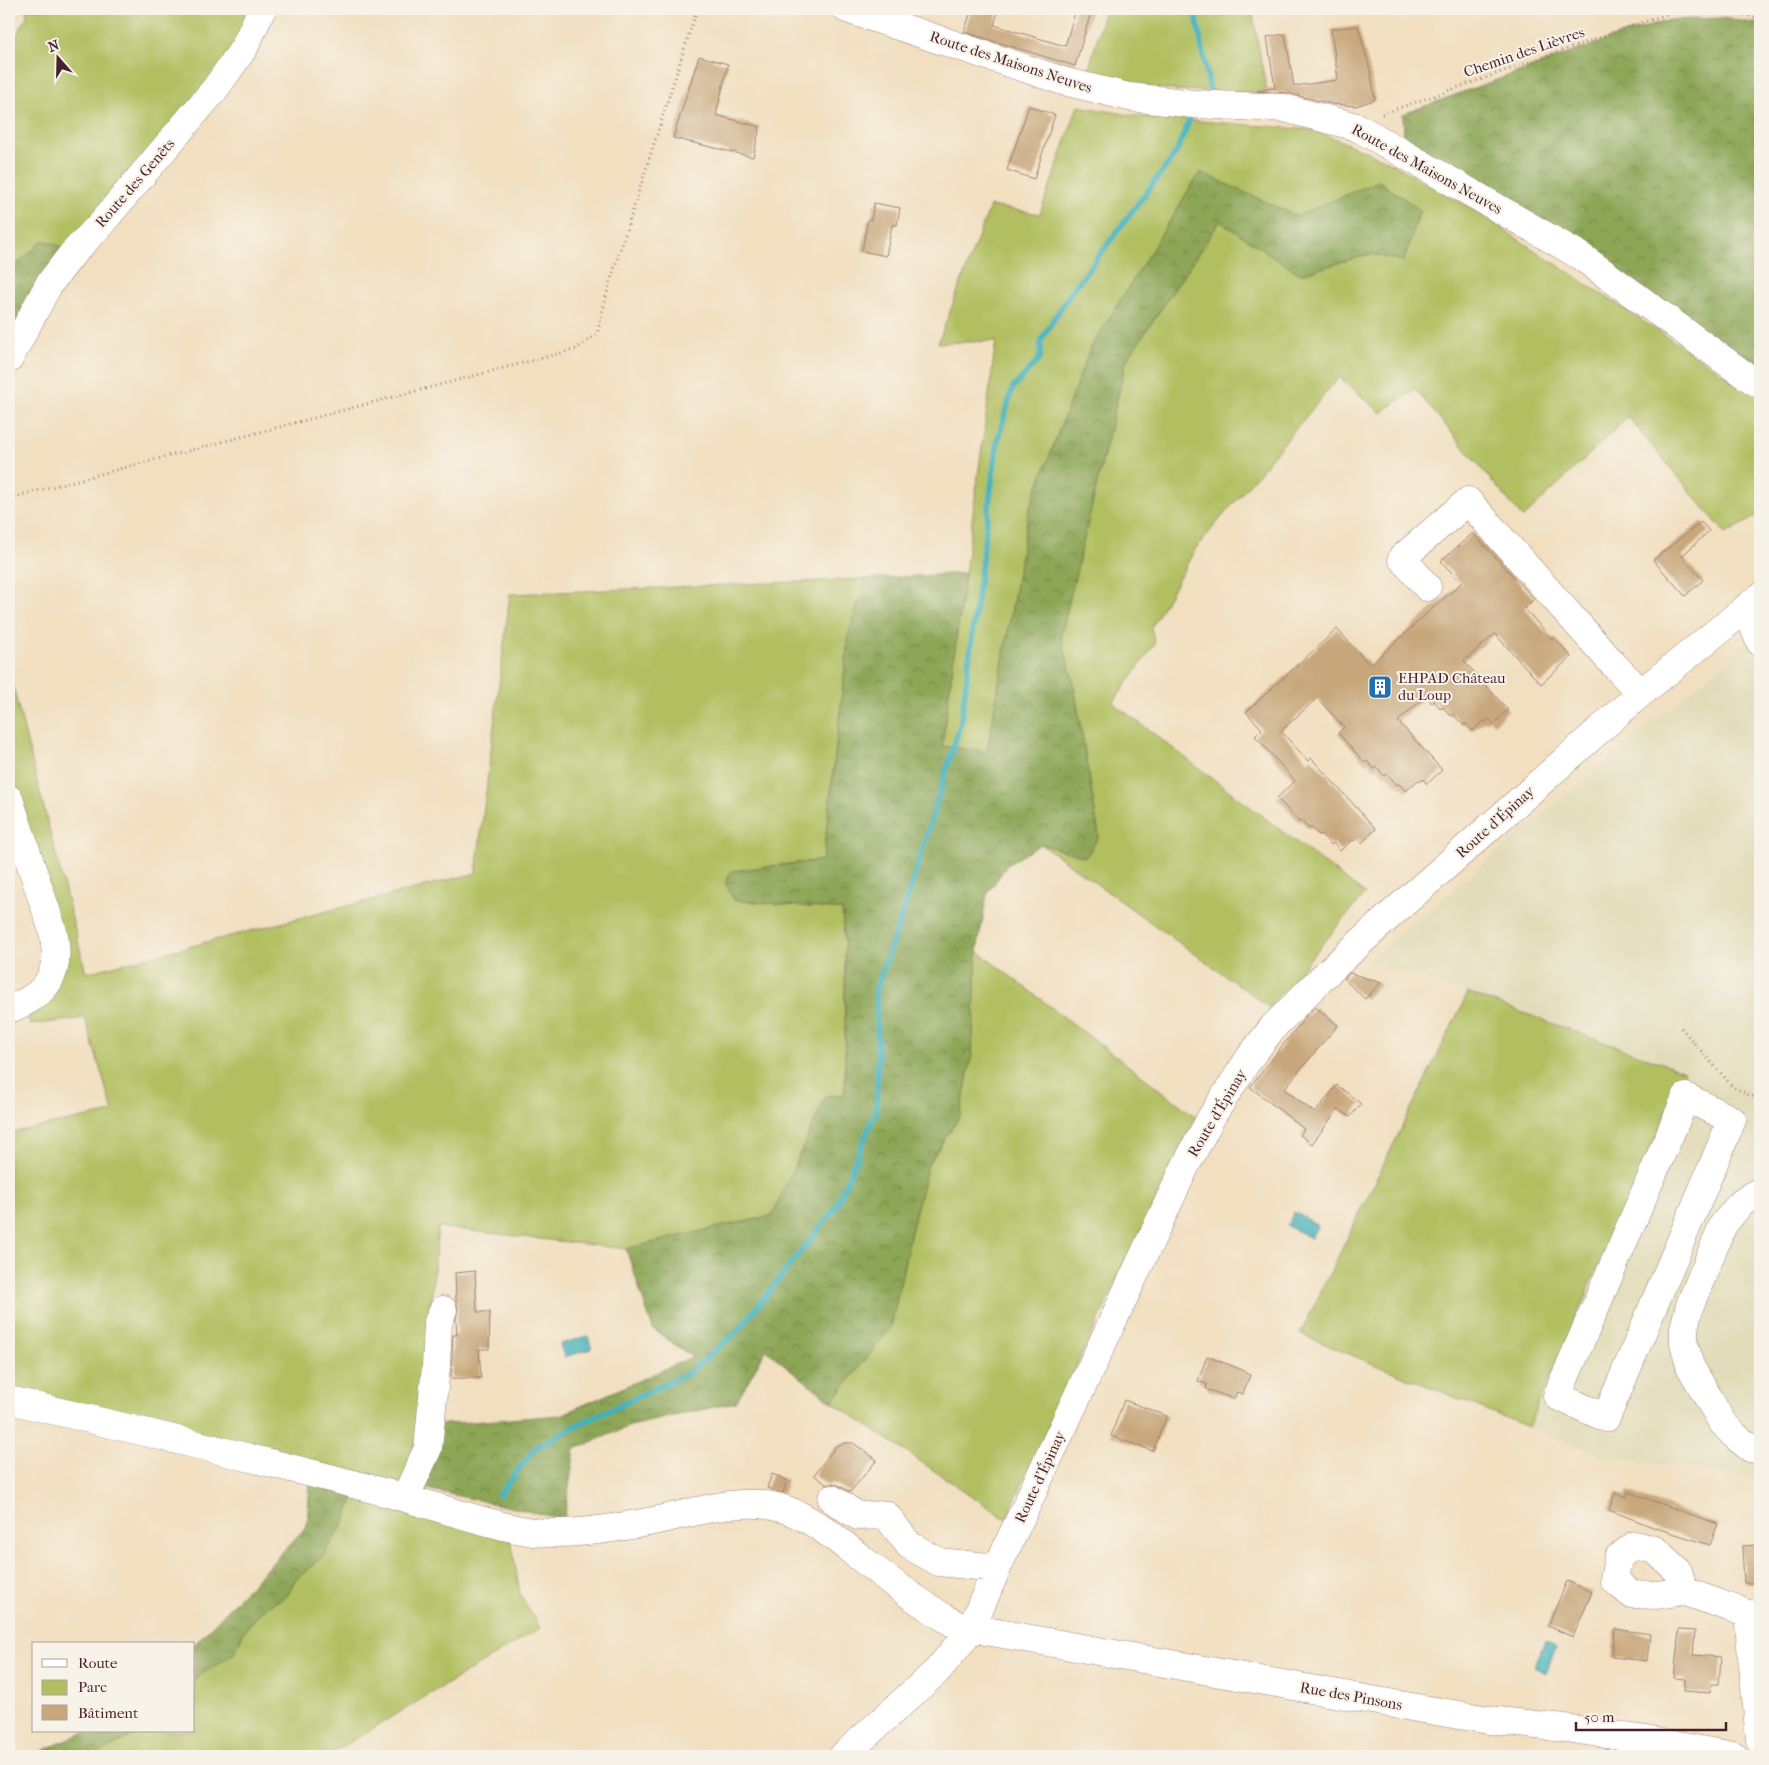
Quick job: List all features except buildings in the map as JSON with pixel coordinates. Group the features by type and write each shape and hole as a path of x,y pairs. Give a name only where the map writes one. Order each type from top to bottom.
{"street":[{"name":"Route des Genêts","path":"9,359 49,284 73,253 99,226 215,89 244,48 262,9"},
{"name":"Route des Maisons Neuves","path":"847,9 1063,81 1129,97 1194,104 1284,108 1357,127 1579,255 1746,376 1760,384"},
{"path":"1427,587 1402,558 1468,501 1641,693"},
{"path":"1753,602 1760,642"},
{"name":"Route d'Épinay","path":"843,1756 937,1671 971,1629 997,1568 1185,1167 1212,1116 1256,1049 1274,1026 1324,976 1641,693 1753,602"},
{"path":"9,799 56,945 54,970 45,988 23,1003 9,1008"},
{"path":"1686,1097 1732,1120 1670,1268 1606,1418 1557,1396 1686,1097"},
{"path":"1760,1191 1740,1204 1723,1225 1690,1305 1684,1328 1684,1343 1690,1366 1722,1422 1750,1448 1760,1450"},
{"path":"1670,1268 1700,1280"},
{"path":"405,1498 428,1448 436,1367 438,1322 444,1310"},
{"name":"Rue des Pinsons","path":"9,1400 118,1424 405,1498 500,1525 533,1532 577,1532 650,1522 725,1506 749,1504 771,1506 788,1510 817,1525 892,1583 929,1609 958,1626 1417,1708 1489,1720 1637,1738 1732,1756"},
{"path":"832,1499 858,1516 886,1515 909,1545 939,1562 997,1568"},
{"path":"1684,1591 1754,1613 1760,1740"}],"path":[{"path":"9,498 576,349 597,334 609,285 697,9"},
{"name":"Chemin des Lièvres","path":"1357,127 1386,112 1667,14 1714,9 1760,18"},
{"path":"1681,1028 1733,1087 1760,1100"}],"shaded area":[{"path":"1760,633 1760,1479 1601,1456 1528,1427 1683,1071 1468,993 1366,962"}],"green space":[{"path":"26,9 256,9 239,45 68,249 10,270 9,49 27,17"},
{"path":"1105,9 1252,9 1267,93 1173,90 1086,80"},
{"path":"1722,18 1760,24 1760,378 1588,246 1404,137 1403,114 1620,35 1670,20"},
{"path":"1078,106 1136,116 1314,130 1382,158 1472,209 1760,398 1760,514 1726,534 1628,417 1523,518 1415,389 1381,413 1339,377 1196,548 1151,628 1155,644 1113,703 1365,894 1269,1007 1041,844 1085,857 1099,836 1073,681 1061,636 1126,361 1220,221 1301,274 1370,254 1404,261 1379,181 1297,216 1200,173 1090,349 1029,510 987,752 942,746 996,341 938,343 990,206 1040,214"},
{"path":"1200,172 1297,216 1379,181 1420,210 1404,261 1370,254 1300,274 1220,221 1126,361 1061,636 1073,681 1099,836 1086,857 1041,844 1007,865 987,894 977,951 972,1054 960,1116 928,1164 911,1231 891,1327 832,1402 766,1350 736,1402 630,1426 575,1449 564,1519 404,1484 420,1426 561,1415 692,1357 653,1329 626,1249 772,1216 826,1096 845,1094 845,946 842,910 734,900 725,882 732,871 823,860 849,633 866,579 965,573 942,746 987,752 1029,510 1090,349"},
{"path":"43,240 68,249 9,346 9,269 11,270"},
{"path":"866,579 849,633 823,860 732,871 734,900 842,910 845,946 845,1094 826,1097 772,1216 626,1249 438,1227 420,1426 404,1484 9,1390 9,1133 113,1112 85,1018 30,1025 25,1008 59,930 9,781 9,671 86,973 476,873 510,594"},
{"path":"977,951 1196,1117 1072,1375 1006,1519 832,1402 891,1327 911,1231 928,1164 960,1116 972,1054"},
{"path":"1468,993 1684,1071 1528,1427 1300,1334"},
{"path":"310,1482 355,1494 343,1525 322,1557 294,1581 288,1595 263,1609 243,1632 236,1652 199,1676 195,1682 195,1644 307,1526"},
{"path":"355,1494 511,1539 520,1594 540,1628 327,1756 94,1756 139,1732 195,1732 195,1682 199,1676 236,1652 243,1632 263,1609 288,1595 294,1581 322,1557 343,1525"},
{"path":"85,1732 139,1732 94,1756 31,1756"}],"water":[{"path":"1294,1212 1318,1225 1311,1238 1287,1226"},
{"path":"588,1336 592,1349 564,1357 560,1344"},
{"path":"1545,1641 1556,1648 1545,1673 1534,1667"}],"waterway":[{"path":"1195,9 1210,91"},
{"path":"499,1495 535,1448 575,1426 687,1374 737,1332 836,1207 876,1111 878,1057 876,989 905,906 961,722 997,443 1012,389 1040,358 1041,340 1067,298 1176,153 1189,121"}],"place":[{"name":"EHPAD Château du Loup","path":"1380,687"}]}
